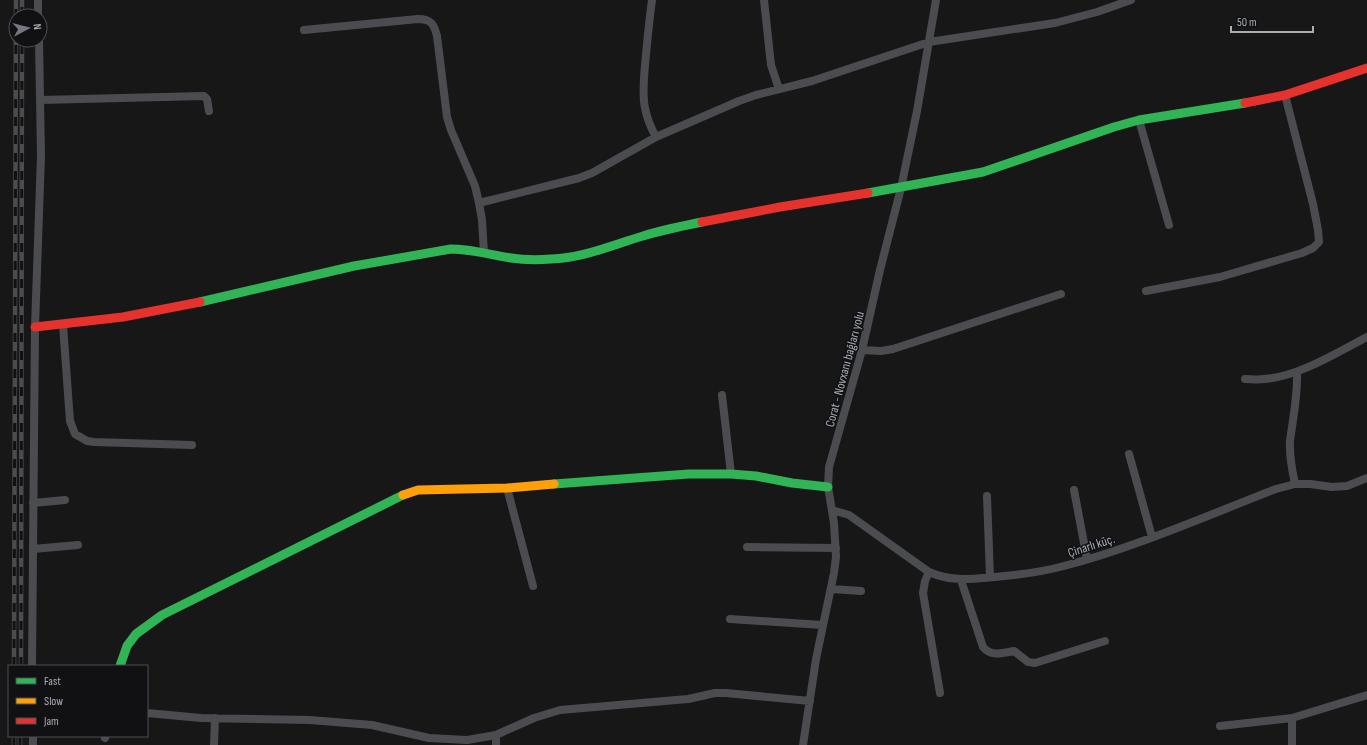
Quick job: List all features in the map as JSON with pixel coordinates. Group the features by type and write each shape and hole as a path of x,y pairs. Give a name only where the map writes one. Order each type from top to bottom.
{"street":[{"path":"652,0 644,100 646,116 656,137"},
{"path":"764,0 771,65 779,89"},
{"name":"Corat - Novxanı bağları yolu","path":"803,745 822,625 834,573 836,548 828,487 829,467 862,350 880,270 901,188 930,42 936,0"},
{"path":"480,203 579,178 592,173 656,137 739,101 812,81 930,42 1055,23 1097,12 1131,0"},
{"path":"304,30 418,19 425,19 431,22 435,28 437,36 447,117 475,186 480,203 484,253"},
{"path":"32,665 35,326 41,100 39,48"},
{"path":"35,326 63,325 171,308 372,262 451,249 460,248 512,258 527,259 576,256 601,250 668,229 780,207 901,188 983,172 1114,127 1139,120 1225,108 1285,95 1367,68"},
{"path":"1146,291 1220,277 1302,253 1313,248 1319,242 1313,204 1285,95"},
{"path":"41,100 204,96 207,100 209,111"},
{"path":"1139,120 1169,225"},
{"path":"862,350 881,351 893,349 1060,294"},
{"path":"63,325 70,422 75,434 87,441 94,442 192,445"},
{"path":"1245,378 1263,379 1279,377 1297,372 1367,337"},
{"path":"1295,484 1290,459 1290,442 1298,384 1297,372"},
{"path":"722,395 731,474"},
{"path":"1129,454 1152,537"},
{"path":"120,665 127,646 136,634 162,615 408,492 418,490 507,488 689,474 731,474 756,476 792,483 828,487"},
{"name":"Çinarlı küç.","path":"832,510 849,515 929,572 941,578 962,580 1049,569 1087,559 1152,537 1276,489 1295,484 1310,484 1332,487 1357,483 1367,478"},
{"path":"507,488 533,586"},
{"path":"1074,490 1087,559"},
{"path":"987,496 990,577"},
{"path":"33,503 65,500"},
{"path":"33,549 78,545"},
{"path":"747,547 836,548"},
{"path":"929,572 925,581 923,593 940,693"},
{"path":"962,580 983,647 991,654 1014,651 1028,662 1034,663 1105,641"},
{"path":"831,589 861,591"},
{"path":"730,619 822,625"},
{"path":"148,713 215,718 310,720 372,725 429,738 467,740 496,735 534,718 560,710 688,699 715,693 810,701"},
{"path":"1220,726 1292,718 1367,695"},
{"path":"214,745 215,718"},
{"path":"1292,718 1292,745"},
{"path":"496,735 496,745"}],"railway":[{"path":"14,665 16,0"},
{"path":"22,0 22,8"},
{"path":"21,665 22,48"},
{"path":"14,737 14,745"},
{"path":"20,737 20,745"}],"traffic: fast":[{"path":"868,193 983,172 1114,127 1139,120 1245,103"},
{"path":"200,302 354,266 451,249 466,250 511,258 563,258 597,250 657,232 702,222"},
{"path":"554,484 689,474 731,474 756,476 792,483 828,487"},
{"path":"120,665 127,646 136,634 162,615 403,495"}],"traffic: slow":[{"path":"403,495 418,490 507,488 554,484"}],"traffic: jam":[{"path":"1245,103 1285,95 1367,68"},
{"path":"702,222 780,207 868,193"},
{"path":"35,327 123,317 200,302"}]}
